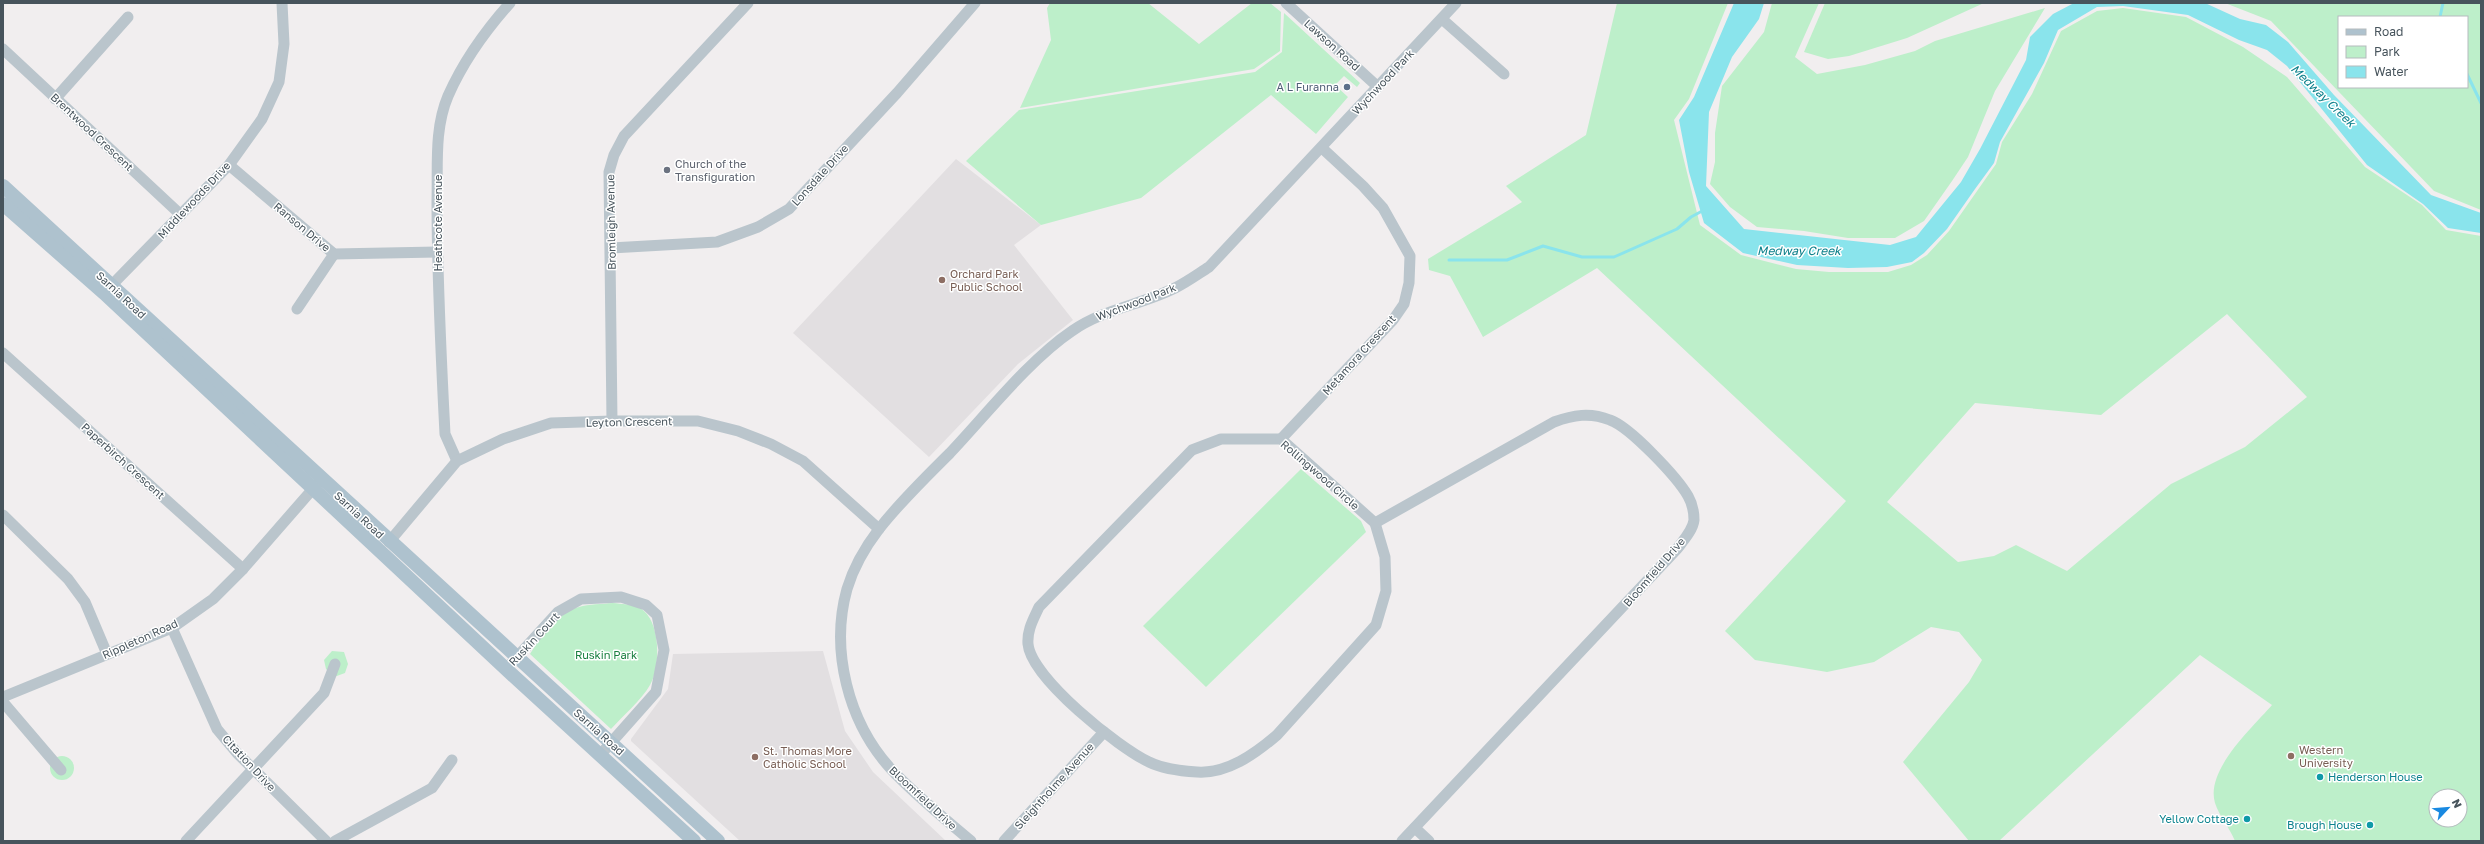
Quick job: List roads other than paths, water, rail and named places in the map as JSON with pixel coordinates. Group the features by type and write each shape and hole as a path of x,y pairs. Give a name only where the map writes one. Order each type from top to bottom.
{"main road":[{"name":"Sarnia Road","path":"3,186 108,290 317,484 506,669 601,754 694,841"},
{"name":"Sarnia Road","path":"3,204 108,290"},
{"name":"Sarnia Road","path":"317,484 389,542 718,841"}],"street":[{"name":"Middlewoods Drive","path":"108,290 229,165 262,119 279,82 284,44 282,3"},
{"name":"Heathcote Avenue","path":"457,461 445,434 437,252 438,135 448,97 487,28 510,3"},
{"name":"Bromleigh Avenue","path":"612,421 609,172 617,149 624,136 748,3"},
{"name":"Lonsdale Drive","path":"611,248 717,242 758,227 790,209 897,93 975,3"},
{"name":"Lawson Road","path":"1286,3 1378,87"},
{"name":"Wychwood Park","path":"879,529 1054,346 1087,322 1104,313 1174,289 1209,267 1322,148 1456,3"},
{"path":"56,99 128,17"},
{"path":"1442,19 1504,74"},
{"name":"Brentwood Crescent","path":"3,49 181,215"},
{"name":"Metamora Crescent","path":"1281,439 1393,320 1404,304 1409,283 1410,256 1383,208 1363,186 1322,148"},
{"name":"Ranson Drive","path":"229,165 334,254 437,252"},
{"path":"297,308 334,254"},
{"name":"Paperbirch Crescent","path":"3,352 243,569"},
{"name":"Bloomfield Drive","path":"1375,523 1554,422 1573,415 1592,415 1610,420 1626,429 1674,478 1688,496 1693,509 1694,521 1678,549 1402,841"},
{"name":"Leyton Crescent","path":"389,542 457,461 503,439 551,423 612,421 698,421 738,431 803,461 879,529"},
{"name":"Rollingwood Circle","path":"1221,439 1281,439 1375,523 1385,557 1386,576 1383,607 1376,624 1294,718 1265,746 1234,765 1198,772 1168,768 1150,763 1130,752 1104,732 1048,682 1035,664 1028,645 1030,625 1040,607 1192,450 1221,439"},
{"name":"Rippleton Road","path":"3,697 172,628 213,599 243,569 317,484"},
{"path":"3,515 68,579 85,602 108,654"},
{"name":"Bloomfield Drive","path":"879,529 862,556 847,588 840,627 843,662 852,701 866,736 890,768 971,841"},
{"name":"Ruskin Court","path":"506,669 558,612 581,599 621,597 646,605 657,615 664,650 656,692 601,754"},
{"name":"Citation Drive","path":"172,628 218,729 255,770 326,841"},
{"path":"186,841 255,770 324,694 335,664"},
{"path":"3,702 61,770"},
{"name":"Sleightholme Avenue","path":"1004,841 1104,732"},
{"path":"335,841 432,788 452,760"},
{"path":"1415,828 1429,841"}],"water":[{"name":"Medway Creek","path":"1734,3 1764,3 1759,19 1732,57 1709,112 1706,186 1744,229 1890,245 1916,237 1961,182 1980,149 2026,60 2030,37 2053,14 2074,3 2205,3 2240,19 2266,25 2288,42 2334,95 2431,195 2481,213 2481,233 2448,228 2423,204 2367,165 2287,66 2267,50 2239,40 2188,15 2123,6 2097,7 2058,30 2044,63 2000,142 1994,163 1947,229 1924,253 1912,262 1887,267 1848,268 1797,265 1743,253 1704,223 1689,172 1679,120 1694,97"}],"waterway":[{"path":"2440,16 2443,3"},
{"path":"2468,76 2481,103"},
{"path":"1449,260 1507,260 1543,246 1582,257 1614,257 1677,229 1691,217 1704,210"}],"place":[{"name":"A L Furanna","path":"1347,87"},
{"name":"Church of the Transfiguration","path":"667,170"},
{"name":"Orchard Park Public School","path":"942,280"},
{"name":"Western University","path":"2291,756"},
{"name":"St. Thomas More Catholic School","path":"755,757"},
{"name":"Henderson House","path":"2320,777"},
{"name":"Yellow Cottage","path":"2247,819"},
{"name":"Brough House","path":"2370,825"}],"park label":[{"name":"Ruskin Park","path":"606,655"}]}
